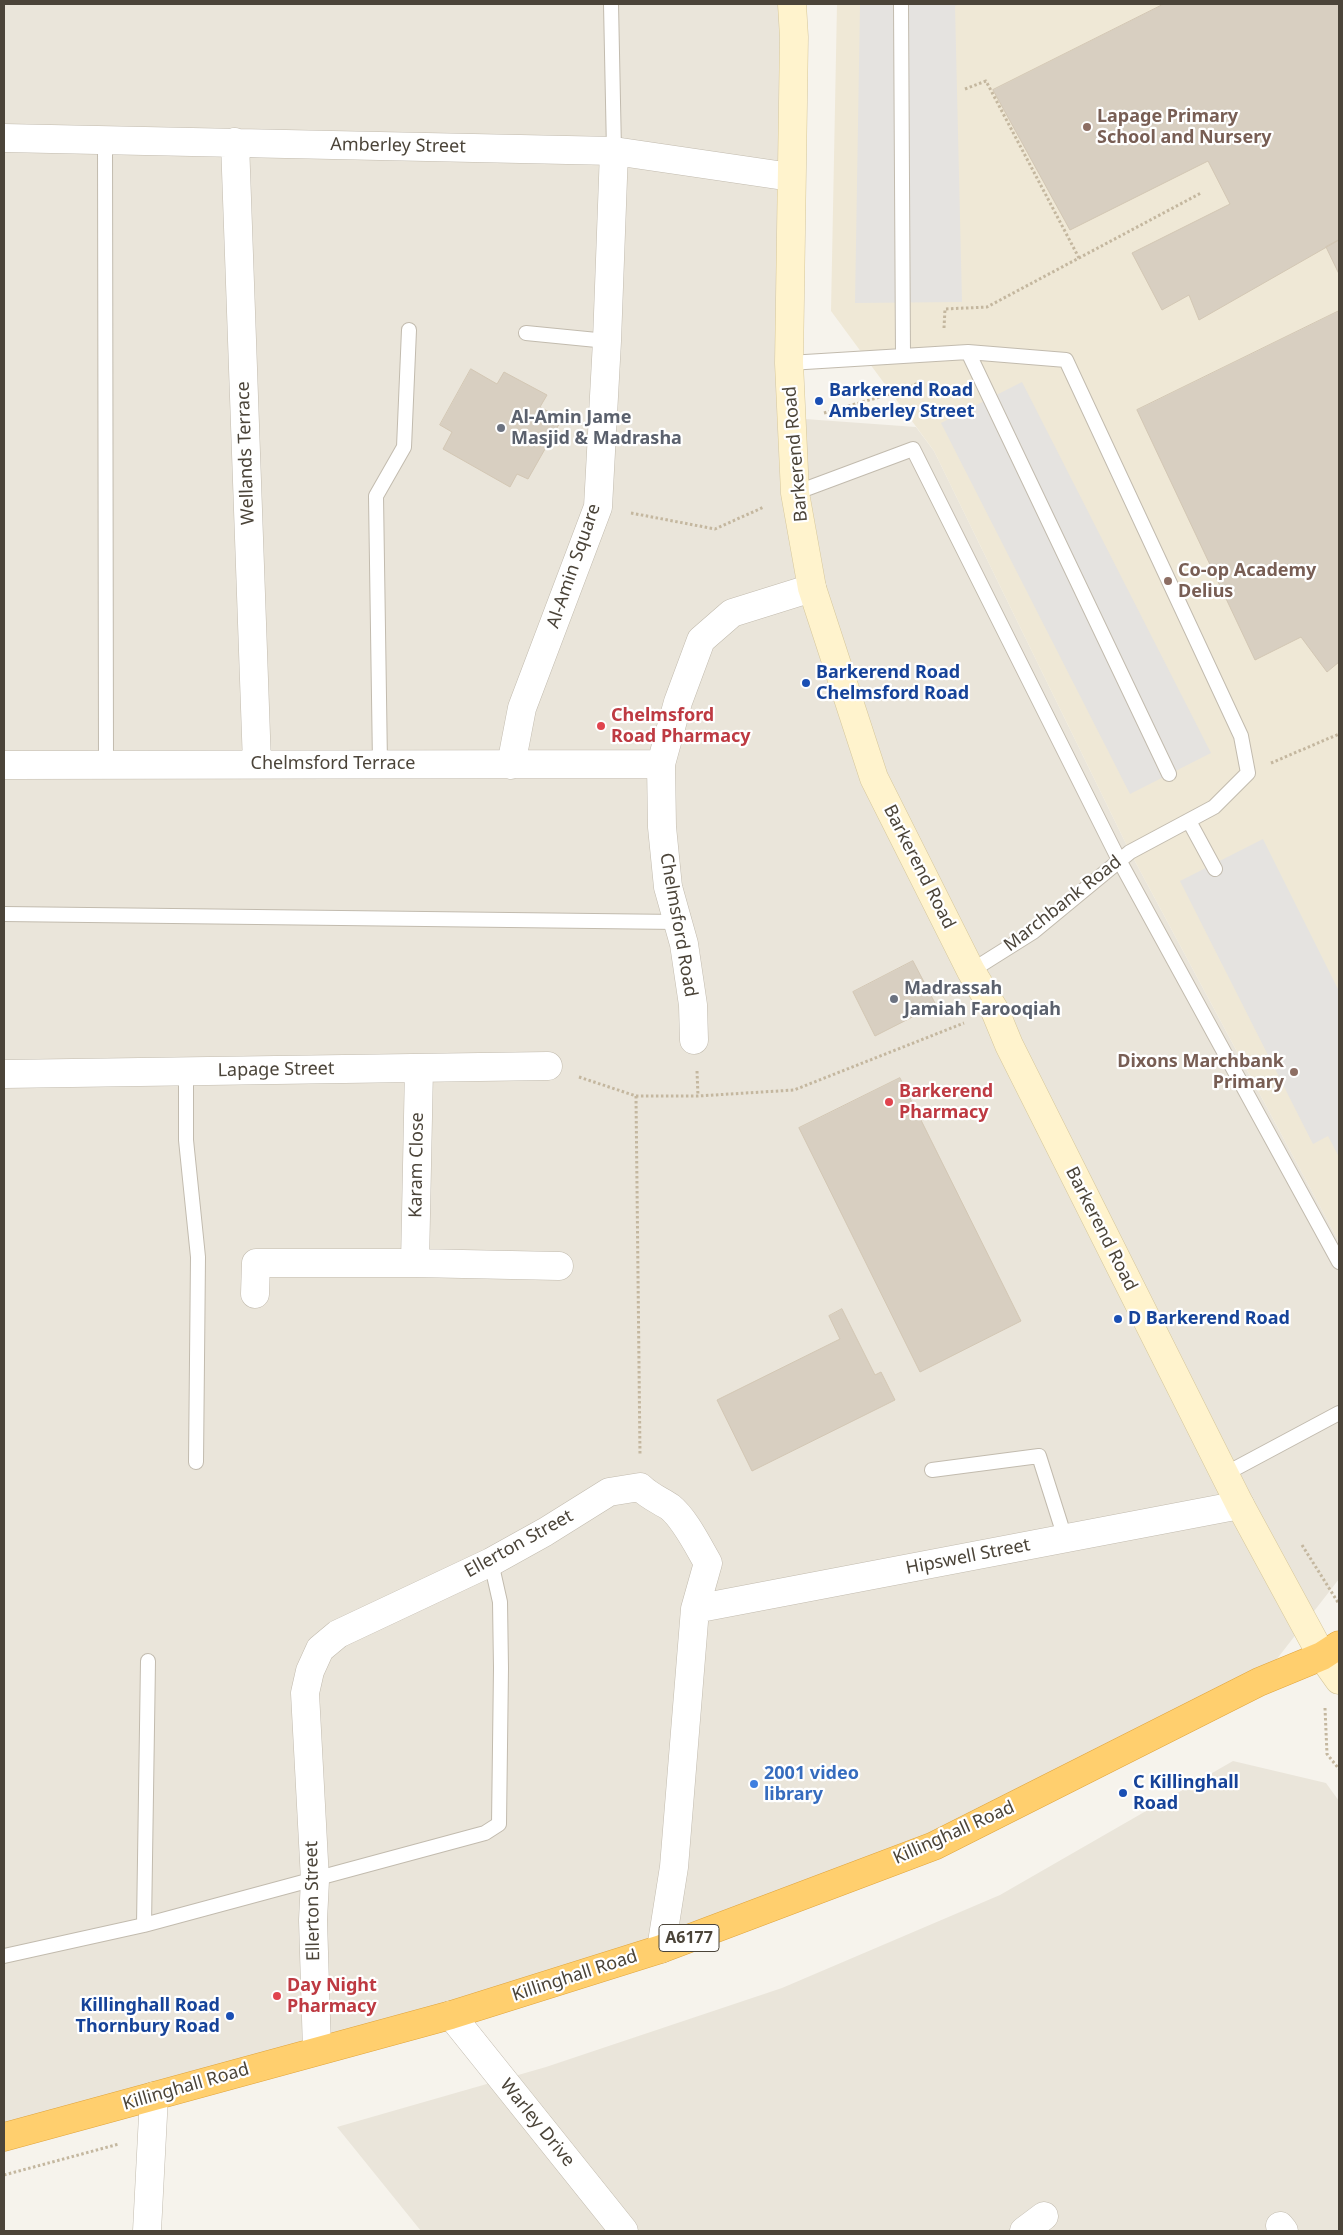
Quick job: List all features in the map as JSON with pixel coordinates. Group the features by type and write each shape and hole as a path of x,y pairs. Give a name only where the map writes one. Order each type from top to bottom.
{"highway":[{"name":"Killinghall Road","path":"4,2137 317,2050 451,2015 661,1949 934,1846 1259,1682 1330,1651"}],"main road":[{"name":"Barkerend Road","path":"792,4 794,37 789,363 795,493 812,588 874,778 971,971 995,1011 1009,1045 1224,1474 1240,1505 1330,1651 1339,1680"}],"street":[{"name":"Amberley Street","path":"4,138 614,151 791,177"},
{"name":"Wellands Terrace","path":"235,142 257,764"},
{"name":"Al-Amin Square","path":"511,765 522,708 598,507 607,341 614,151"},
{"name":"Chelmsford Road","path":"694,1040 692,1005 684,944 668,887 662,827 661,764 678,702 701,640 732,613 812,588"},
{"name":"Chelmsford Terrace","path":"4,765 661,764"},
{"name":"Lapage Street","path":"4,1074 548,1066"},
{"name":"Karam Close","path":"415,1263 419,1068"},
{"path":"255,1294 256,1263 415,1263 559,1266"},
{"path":"640,1487 648,1495 671,1508 691,1533 708,1563 695,1609 674,1868 661,1949"},
{"name":"Ellerton Street","path":"317,2050 313,1920 315,1880 305,1693 310,1671 320,1649 338,1634 491,1562 545,1532 609,1492 640,1487"},
{"name":"Hipswell Street","path":"695,1609 1240,1505"},
{"name":"Warley Drive","path":"451,2015 624,2231"},
{"path":"147,2231 154,2096"}],"lane":[{"path":"611,4 614,151"},
{"path":"901,4 903,356"},
{"path":"105,140 106,764"},
{"path":"380,764 376,496 404,447 409,330"},
{"path":"526,333 607,341"},
{"path":"789,363 968,352 1066,360 1241,736 1248,773"},
{"path":"968,352 1169,774"},
{"path":"795,493 913,449 1339,1262"},
{"name":"Marchbank Road","path":"971,971 1033,932 1125,856 1214,807 1248,773"},
{"path":"1190,820 1215,869"},
{"path":"4,914 678,922"},
{"path":"186,1071 186,1140 198,1257 196,1462"},
{"path":"1224,1474 1339,1412"},
{"path":"932,1470 1039,1456 1065,1538"},
{"path":"4,1956 144,1925 315,1880 485,1833 499,1824 501,1797 500,1602 491,1562"},
{"path":"144,1925 148,1661"}],"path":[{"path":"965,89 986,81 1080,258"},
{"path":"791,419 815,415 904,390 936,374 942,354 945,310 987,307 1201,193"},
{"path":"598,507 714,529 795,493"},
{"path":"1248,773 1339,734"},
{"path":"548,1066 636,1096 698,1096 794,1090 995,1011"},
{"path":"636,1096 640,1487"},
{"path":"1302,1544 1339,1604"},
{"path":"4,2175 152,2134"}],"shaded area":[{"path":"4,4 792,4 791,418 916,427 934,451 1130,852 1339,1242 1339,1579 1259,1682 934,1846 661,1949 4,2137"},
{"path":"837,4 1339,4 1339,1242 1130,852 934,451 831,311"},
{"path":"860,4 959,4 955,6 962,302 855,303"},
{"path":"1022,382 1211,753 1130,794 941,423"},
{"path":"1263,839 1339,991 1339,1157 1328,1136 1313,1144 1180,881"},
{"path":"1233,1761 1326,1783 1339,1801 1339,2231 421,2231 337,2127 546,2067 782,1988 1000,1895"}],"building":[{"path":"1164,4 1339,4 1339,240 1199,320 1189,295 1162,310 1132,253 1230,204 1208,161 1070,230 993,90"},
{"path":"1339,240 1339,274 1326,247"},
{"path":"1339,311 1339,662 1327,672 1301,637 1255,660 1137,410"},
{"name":"Al-Amin Jame Masjid & Madrasha","path":"471,369 497,384 504,372 547,395 540,407 562,419 528,479 517,474 510,487 443,449 452,432 440,425"},
{"name":"Madrassah Jamiah Farooqiah","path":"913,961 936,1005 875,1036 853,992"},
{"path":"900,1078 1021,1321 920,1372 799,1128"},
{"path":"842,1309 875,1375 881,1372 895,1400 752,1471 717,1400 840,1339 829,1316"}],"place":[{"name":"Lapage Primary School and Nursery","path":"1087,127"},
{"name":"Barkerend Road Amberley Street","path":"819,401"},
{"name":"Al-Amin Jame Masjid & Madrasha","path":"501,428"},
{"name":"Co-op Academy Delius","path":"1168,581"},
{"name":"Barkerend Road Chelmsford Road","path":"806,683"},
{"name":"Chelmsford Road Pharmacy","path":"601,726"},
{"name":"Madrassah Jamiah Farooqiah","path":"894,999"},
{"name":"Dixons Marchbank Primary","path":"1294,1072"},
{"name":"Barkerend Pharmacy","path":"889,1102"},
{"name":"D Barkerend Road","path":"1118,1319"},
{"name":"2001 video library","path":"754,1784"},
{"name":"C Killinghall Road","path":"1123,1793"},
{"name":"Day Night Pharmacy","path":"277,1996"},
{"name":"Killinghall Road Thornbury Road","path":"230,2016"}]}
